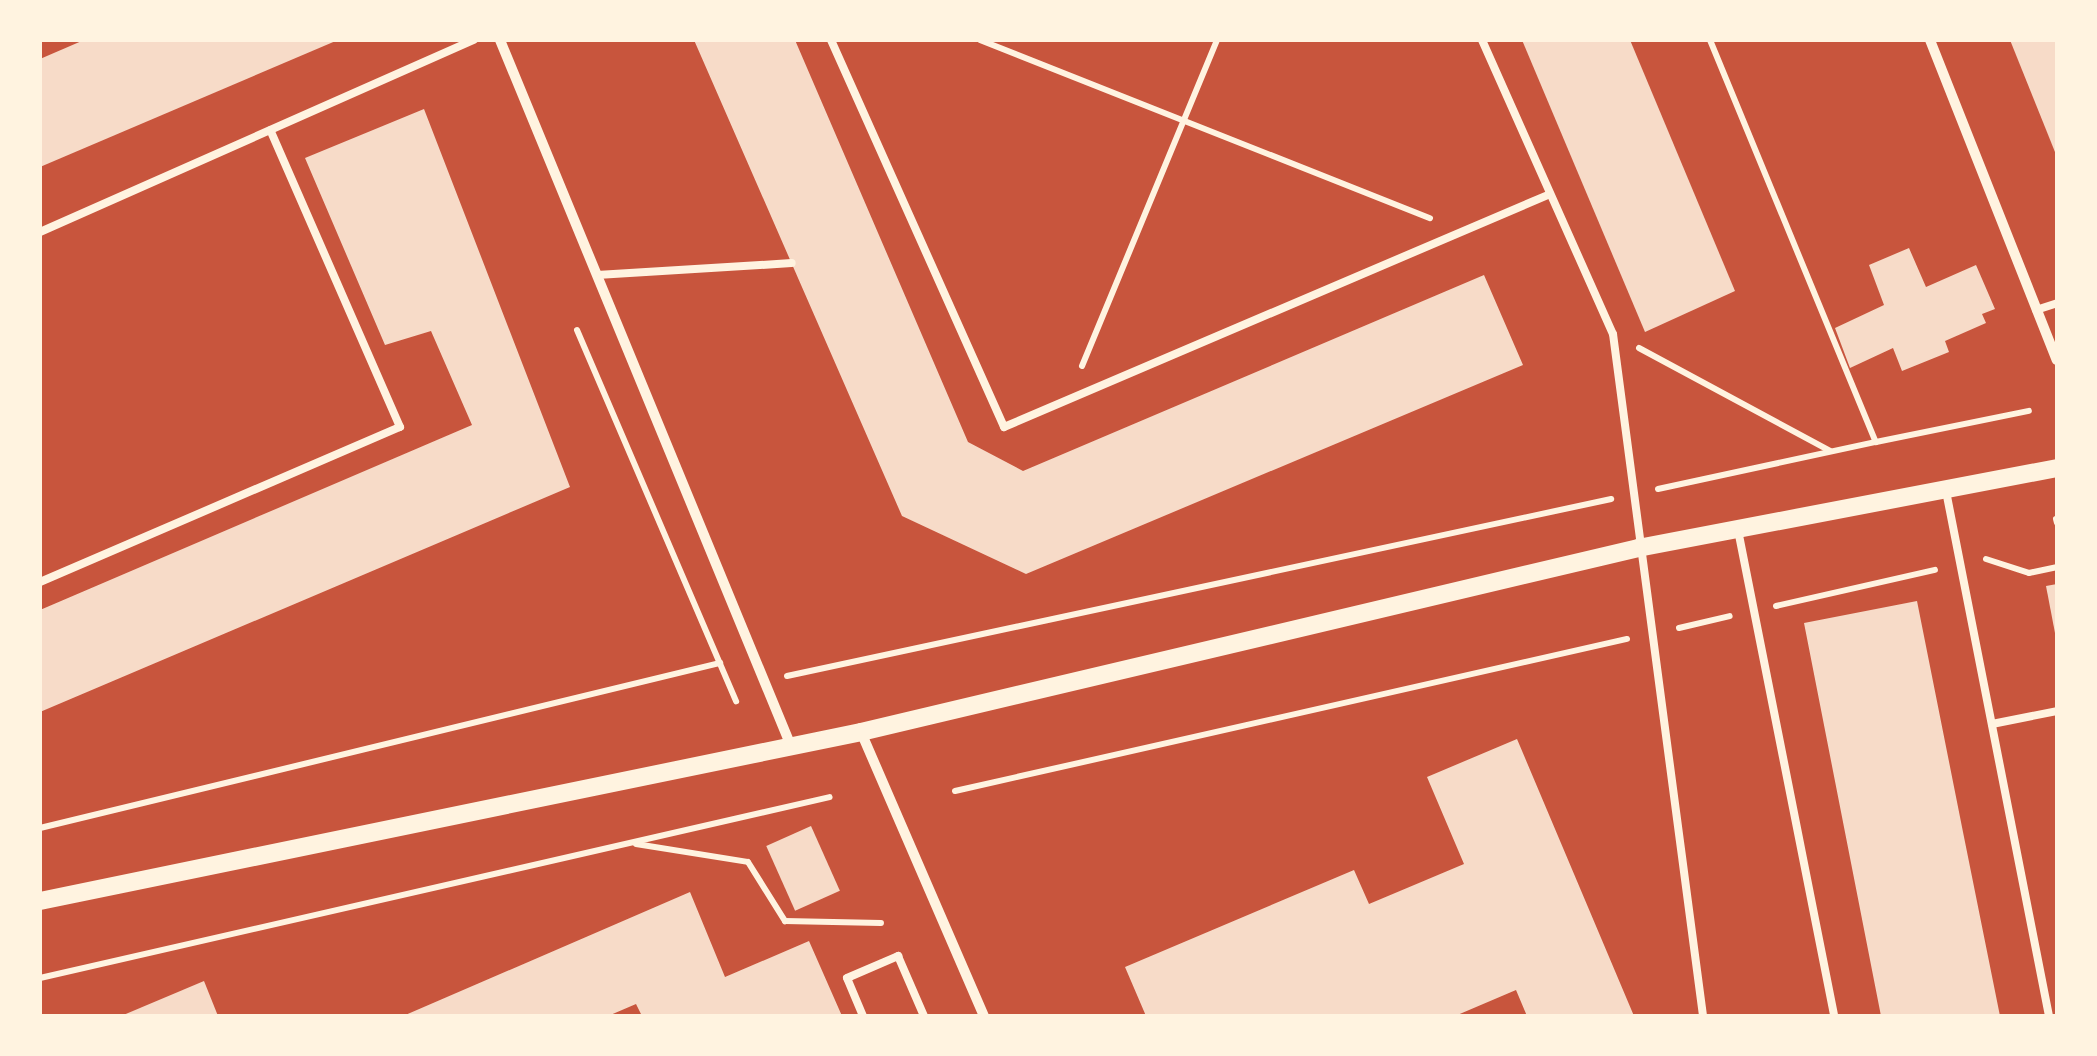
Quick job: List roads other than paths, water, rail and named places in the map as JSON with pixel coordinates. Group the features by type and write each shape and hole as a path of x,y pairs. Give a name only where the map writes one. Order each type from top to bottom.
{"street":[{"path":"500,40 791,746"},
{"path":"1930,40 2057,360"},
{"path":"40,901 860,732 1638,548 2057,468"},
{"path":"860,732 984,1016"}],"lane":[{"path":"40,232 474,40"},
{"path":"831,40 1004,427 1548,195"},
{"path":"1482,40 1612,334 1703,1016"},
{"path":"40,582 400,427 270,130"},
{"path":"597,275 792,262"},
{"path":"2036,310 2057,303"},
{"path":"1946,491 2049,1016"},
{"path":"1738,530 1834,1016"},
{"path":"1992,724 2057,711"},
{"path":"863,1016 847,978 898,956 924,1016"}]}
